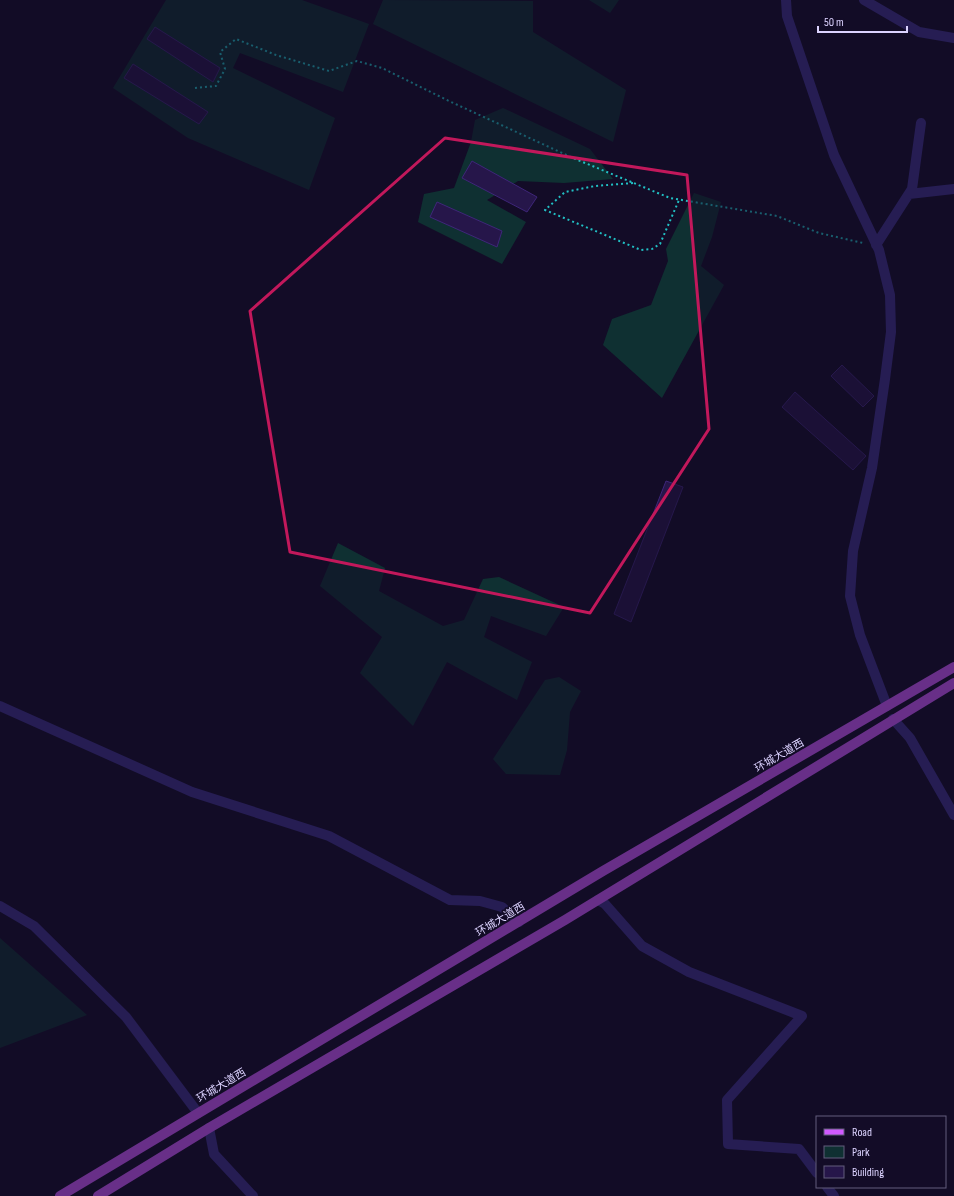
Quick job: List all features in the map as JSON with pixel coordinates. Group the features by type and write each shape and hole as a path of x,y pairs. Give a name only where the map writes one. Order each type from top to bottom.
{"main road":[{"name":"环城大道西","path":"60,1196 519,922 954,667"},
{"path":"98,1196 209,1128 598,900 954,682"}],"street":[{"path":"786,0 787,16 834,155 876,245 890,295 891,332 872,468 853,551 850,596 860,635 887,706"},
{"path":"864,0 919,32 954,38"},
{"path":"876,245 912,188 921,123"},
{"path":"909,194 954,189"},
{"path":"0,706 192,792 329,836 450,900 480,901 502,907 519,922"},
{"path":"893,719 910,738 954,815"},
{"path":"598,900 605,904 642,946 689,972 802,1016 727,1100 728,1144 799,1149 816,1172"},
{"path":"0,906 34,926 126,1017 198,1113"},
{"path":"209,1128 214,1154 253,1196"},
{"path":"828,1188 834,1196"}],"path":[{"path":"195,88 216,86 225,69 220,52 236,39 276,55 330,71 357,61 382,68 449,102 573,158 679,200 777,216 819,233 876,245"},
{"path":"635,183 595,186 565,192 545,210 641,250 652,249 660,244 679,200"}],"highlighted area":[{"path":"445,138 687,175 709,429 590,613 290,552 250,311"}],"green space":[{"path":"166,0 302,0 369,24 343,92 240,53 233,68 335,118 309,190 188,138 113,88"},
{"path":"383,0 533,1 533,32 626,90 613,142 373,24"},
{"path":"589,0 619,0 610,13"},
{"path":"503,108 590,149 613,179 564,183 518,181 487,200 526,222 502,264 418,222 424,194 454,188 471,142 475,120"},
{"path":"694,193 721,202 712,237 701,266 724,285 662,398 603,345 612,319 651,305 668,261 666,249"},
{"path":"338,543 385,568 379,591 443,626 464,620 483,579 499,577 564,607 546,636 491,616 484,637 532,662 517,700 447,662 413,726 360,673 382,637 320,586"},
{"path":"559,677 581,691 570,712 567,750 560,775 506,774 493,759 545,680"},
{"path":"0,938 87,1015 0,1048"}],"building":[{"path":"155,27 220,68 213,82 147,39"},
{"path":"133,64 208,112 199,124 124,78"},
{"path":"472,161 537,197 527,212 462,178"},
{"path":"437,202 502,231 497,247 430,217"},
{"path":"842,365 874,396 863,407 831,376"},
{"path":"795,392 866,456 853,470 782,407"},
{"path":"666,481 683,487 631,622 614,614"}]}
